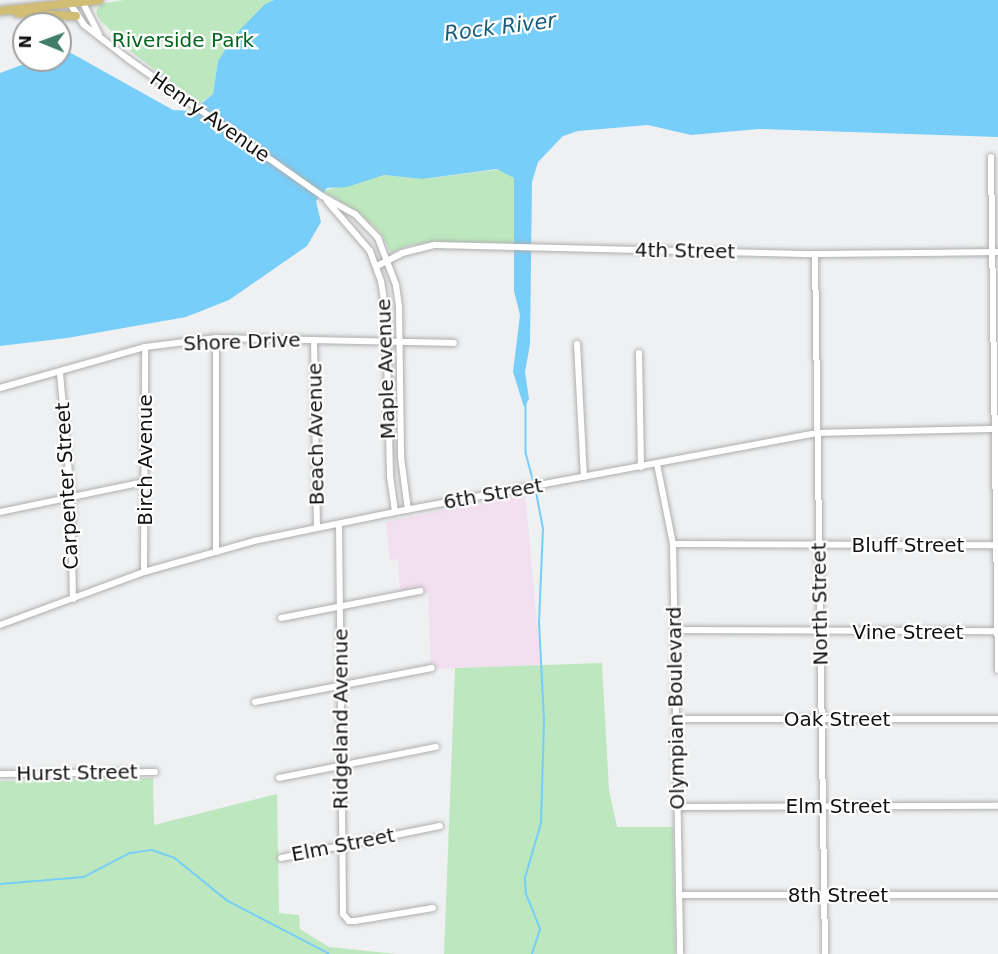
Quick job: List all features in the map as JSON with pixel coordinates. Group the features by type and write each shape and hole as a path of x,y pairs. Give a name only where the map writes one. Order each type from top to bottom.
{"main road":[{"path":"2,11 99,0"},
{"path":"2,11 76,16"}],"street":[{"name":"Henry Avenue","path":"82,1 99,35"},
{"name":"Henry Avenue","path":"69,2 76,16 99,35 322,196"},
{"path":"991,157 995,252 998,670"},
{"name":"Maple Avenue","path":"322,196 356,214 378,238 397,293 402,467 408,510"},
{"name":"Maple Avenue","path":"322,196 357,232 377,266 385,300 388,460 395,512"},
{"name":"4th Street","path":"377,266 435,244 515,248 815,254 995,252"},
{"name":"North Street","path":"815,254 825,954"},
{"path":"216,339 216,552"},
{"name":"Shore Drive","path":"0,388 60,373 145,347 216,339 454,343"},
{"name":"Beach Avenue","path":"315,340 317,528"},
{"path":"577,344 584,477"},
{"name":"Birch Avenue","path":"144,572 145,347"},
{"path":"639,353 641,467"},
{"name":"Carpenter Street","path":"60,373 71,497 73,599"},
{"name":"6th Street","path":"0,625 144,572 216,552 395,512 817,433 997,429"},
{"name":"Olympian Boulevard","path":"657,464 673,544 680,954"},
{"path":"0,512 144,482"},
{"name":"Ridgeland Avenue","path":"339,524 343,914 349,921 355,921 433,908"},
{"name":"Bluff Street","path":"673,544 997,545"},
{"path":"281,618 420,591"},
{"name":"Vine Street","path":"674,630 820,633 998,631"},
{"path":"255,702 432,668"},
{"name":"Oak Street","path":"676,719 998,719"},
{"path":"279,778 436,747"},
{"name":"Hurst Street","path":"0,774 155,772"},
{"name":"Elm Street","path":"678,807 998,807"},
{"name":"Elm Street","path":"281,858 440,826"},
{"name":"8th Street","path":"679,895 998,895"}],"shaded area":[{"path":"525,494 541,665 435,669 435,664 431,664 428,593 421,593 419,586 400,590 398,559 390,560 386,522"}],"green space":[{"name":"Riverside Park","path":"124,0 274,0 265,4 218,61 213,94 200,103 134,54 99,19 96,12 100,4"},
{"path":"502,169 514,178 515,243 442,242 410,245 391,253 380,232 362,215 323,191 384,175 422,179"},
{"path":"602,663 609,790 617,827 673,827 675,954 444,954 455,668"},
{"path":"153,778 154,825 277,794 279,913 299,915 300,929 329,947 396,954 0,954 0,781"}],"water":[{"name":"Rock River","path":"274,0 998,0 998,137 759,129 691,135 648,125 578,131 563,136 538,162 532,182 530,344 525,372 529,399 524,407 513,372 520,315 514,291 514,178 497,169 422,179 384,175 347,187 327,188 316,201 321,222 307,246 229,300 186,317 67,338 0,346 0,73 12,69 12,72 72,72 72,54 173,110 192,111 213,94 218,61 235,35 265,4"}],"waterway":[{"path":"526,402 526,453 534,483"},
{"path":"532,954 540,929 526,894 525,878 541,823 544,721 539,623 543,529 535,487"},
{"path":"0,884 84,877 130,853 152,850 175,858 228,901 328,953"}]}
